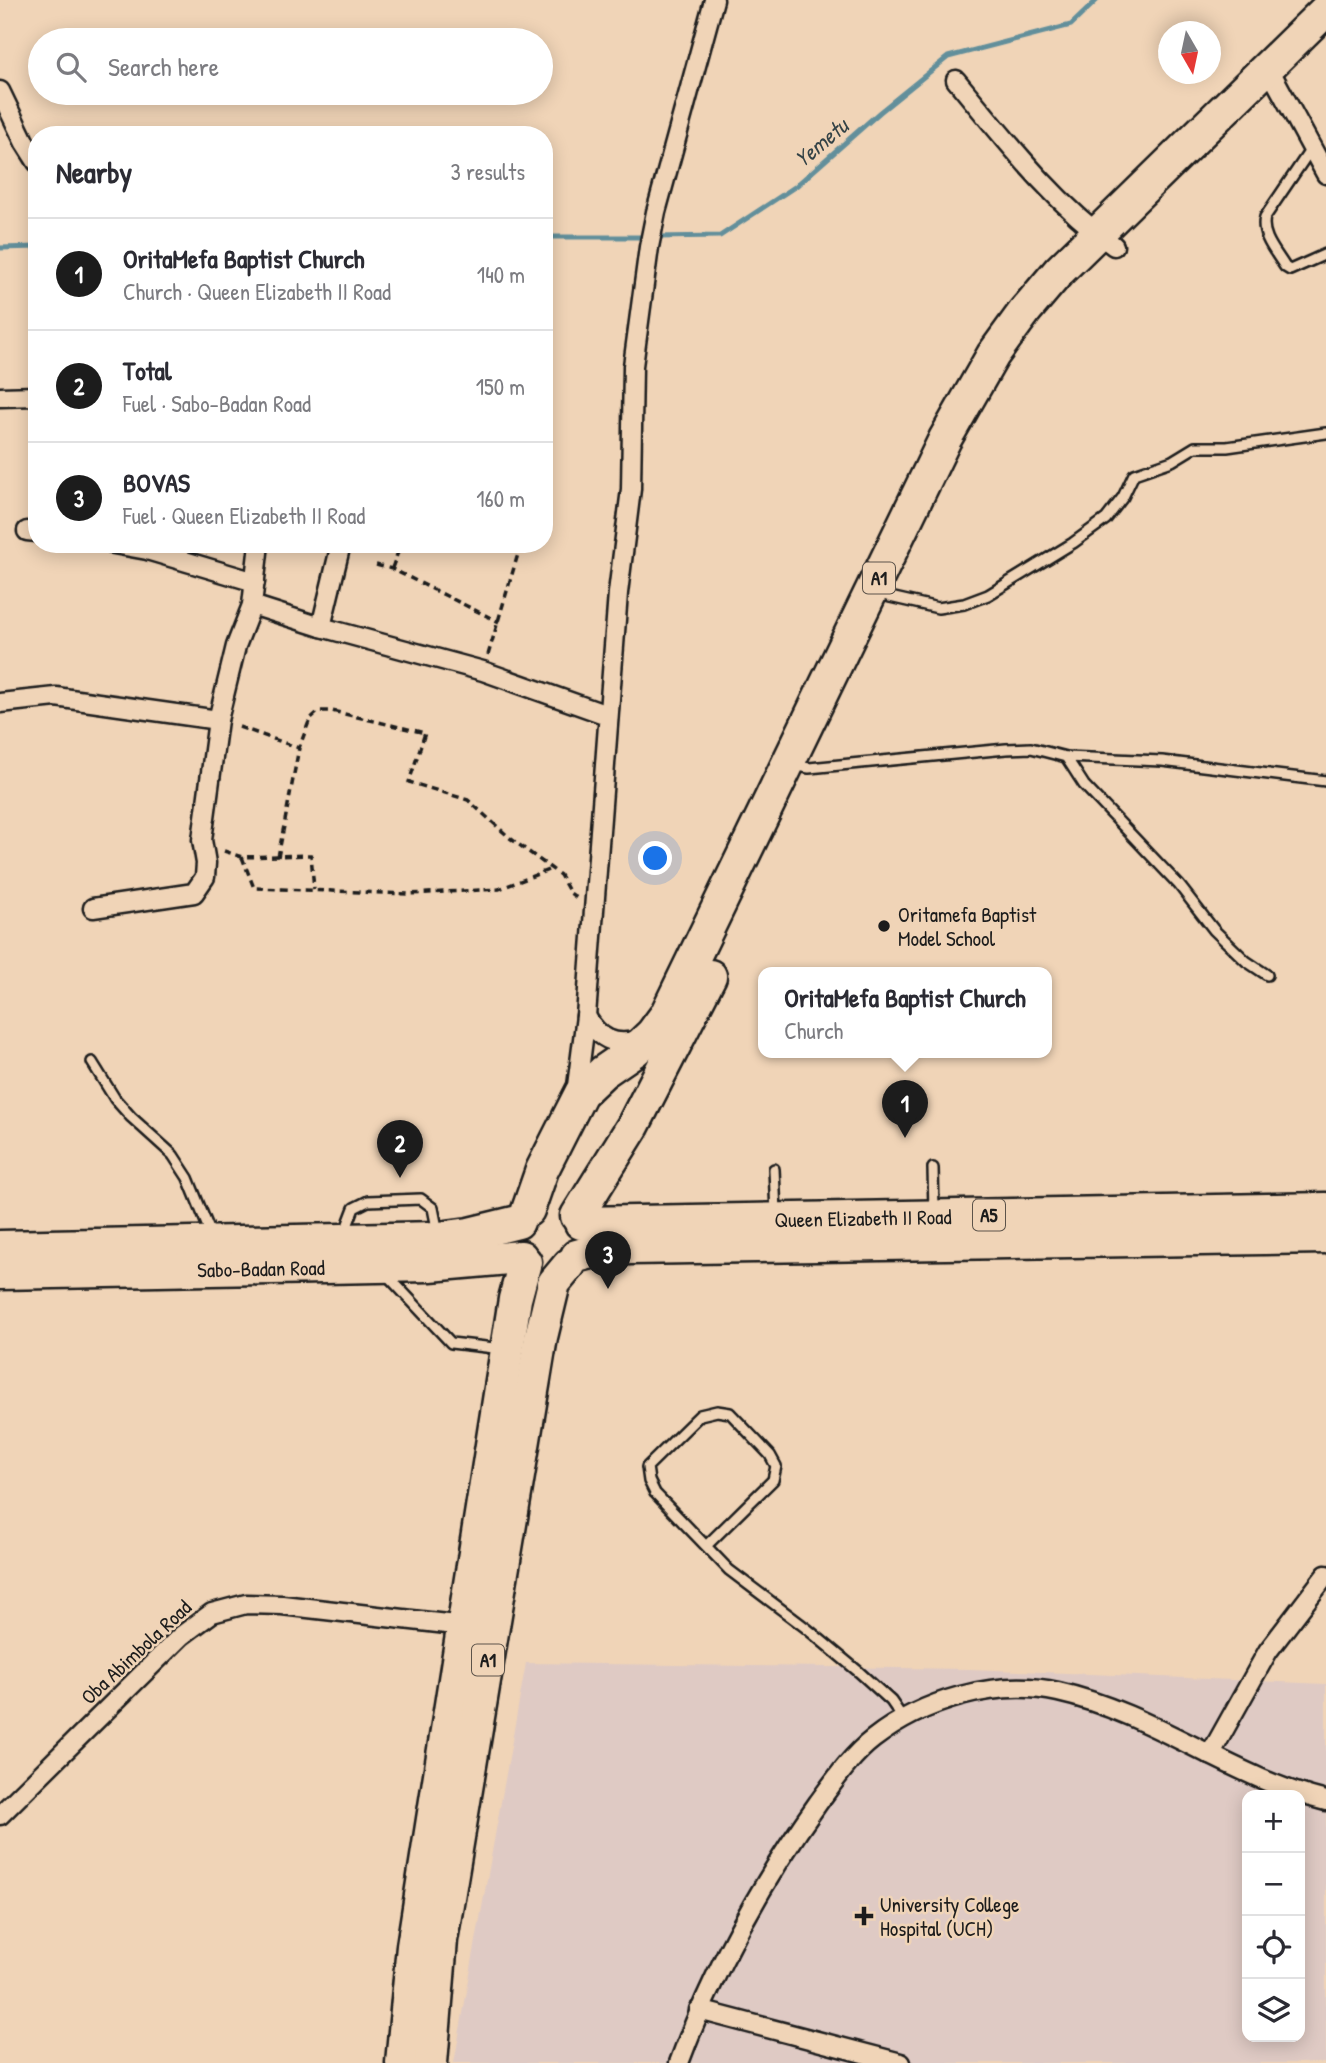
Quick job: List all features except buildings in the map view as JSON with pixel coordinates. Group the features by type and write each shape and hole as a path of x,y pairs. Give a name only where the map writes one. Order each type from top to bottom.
{"highway":[{"name":"A1","path":"579,1220 633,1126 687,1023 799,766 882,593 945,439 993,355 1024,311 1059,271 1105,240 1272,75 1326,10"},
{"name":"A1","path":"1272,75 1326,35"},
{"name":"A1","path":"523,1216 575,1101 591,1082 652,1034 666,1015 799,766"},
{"path":"550,1202 565,1206 579,1220 583,1240 573,1261 559,1270 547,1271 535,1269 523,1260 514,1240 523,1216 550,1202"},
{"name":"Queen Elizabeth II Road","path":"654,1235 776,1220 1326,1209"},
{"name":"Sabo-Badan Road","path":"0,1247 439,1238 469,1234 523,1216"},
{"name":"A5","path":"579,1220 654,1235"},
{"name":"A5","path":"573,1261 599,1250 654,1235"},
{"name":"Queen Elizabeth II Road","path":"654,1235 1326,1237"},
{"name":"A1","path":"402,2063 413,1947 523,1260"},
{"name":"Sabo-Badan Road","path":"0,1273 430,1265 523,1260"},
{"name":"A1","path":"431,2063 441,1940 541,1337 555,1283 573,1261"}],"street":[{"path":"575,1101 586,1016 618,593 631,489 633,366 656,212 714,0"},
{"path":"1272,75 1326,174"},
{"path":"956,80 1012,148 1071,211 1105,240"},
{"path":"0,91 28,148"},
{"path":"0,397 28,396"},
{"path":"157,553 255,582"},
{"path":"93,908 194,893 205,877 206,863 202,840 218,720 236,646 252,606 257,553"},
{"path":"321,627 339,553"},
{"path":"252,606 483,671 607,715"},
{"path":"0,703 56,697 218,720"},
{"path":"586,1016 593,1029 612,1042 624,1044 652,1034"},
{"path":"1210,1755 1268,1651 1326,1575"},
{"name":"Oba Abimbola Road","path":"0,1815 181,1636 212,1613 246,1604 282,1605 464,1626"},
{"path":"680,2063 699,2010 751,1907 801,1827 845,1766 873,1739 939,1703 977,1693 1015,1688 1055,1691 1125,1714 1296,1794 1326,1801"},
{"path":"699,2010 901,2063"}],"lane":[{"path":"1312,148 1265,217 1263,225 1265,234 1285,267 1290,270 1326,254"},
{"path":"882,593 938,608 964,604 988,595 1073,543 1106,519 1123,497 1134,474 1172,461 1195,447 1227,447 1326,433"},
{"path":"799,766 1031,748 1066,757 1162,761 1326,781"},
{"path":"1066,757 1084,785 1179,885 1214,930 1246,961 1268,975"},
{"path":"92,1062 115,1099 173,1154 188,1178 215,1242"},
{"path":"933,1168 934,1216"},
{"path":"775,1169 776,1220"},
{"path":"379,1266 451,1343 508,1349"},
{"path":"707,1545 773,1480 776,1466 770,1455 730,1413 718,1411 701,1415 648,1467 649,1481 655,1493 729,1570 859,1672 891,1701 904,1720"}],"path":[{"path":"392,569 398,553"},
{"path":"483,671 518,553"},
{"path":"376,565 392,569 499,622"},
{"path":"278,858 299,748 310,719 319,711 332,711 425,733 409,782 468,800 510,838 560,875 570,893 595,907"},
{"path":"239,726 299,748"},
{"path":"224,851 242,857 311,855 314,889"},
{"path":"242,857 254,888 410,894 499,889 552,869"}],"shaded area":[{"name":"University College Hospital (UCH)","path":"526,1663 970,1669 1326,1684 1326,2063 454,2063"}],"waterway":[{"name":"Yemetu","path":"656,237 720,236 796,186 948,57 1071,25 1097,0"},
{"name":"Yemetu","path":"553,237 646,237"},
{"name":"Yemetu","path":"0,248 28,247"}],"place":[{"name":"Oritamefa Baptist Model School","path":"884,926"},
{"name":"OritaMefa Baptist Church","path":"905,1138"},
{"name":"Total","path":"400,1178"},
{"name":"BOVAS","path":"608,1289"},
{"name":"University College Hospital (UCH)","path":"864,1916"}]}
